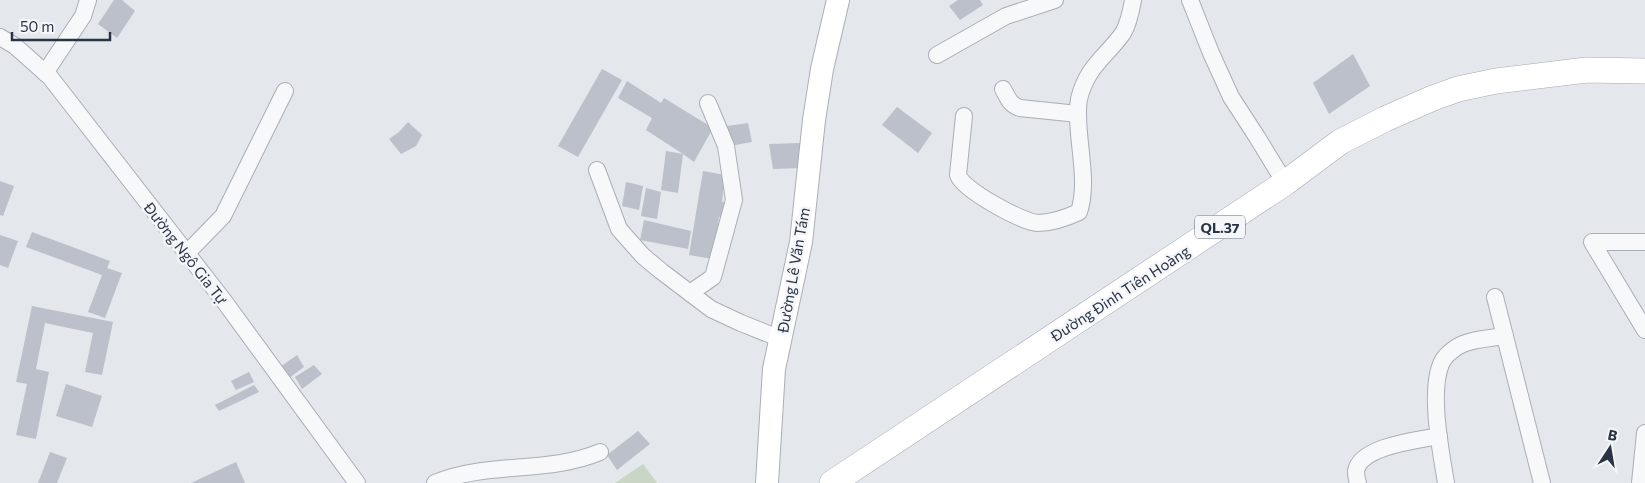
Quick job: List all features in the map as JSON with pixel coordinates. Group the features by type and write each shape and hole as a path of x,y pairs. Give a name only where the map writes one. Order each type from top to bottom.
{"main road":[{"name":"Đường Đinh Tiên Hoàng","path":"832,483 1285,184 1340,142 1385,119 1432,98 1458,89 1496,81 1587,70 1645,71"}],"street":[{"path":"46,73 82,16 88,0"},
{"name":"Đường Lê Văn Tám","path":"767,483 774,369 801,242 814,120 822,70 838,0"},
{"path":"937,55 1006,16 1055,0"},
{"path":"964,116 958,175 959,179 971,191 1026,221 1039,223 1065,219 1079,212 1083,194 1078,114 1080,99 1086,79 1094,66 1124,32 1129,20 1133,0"},
{"path":"1190,0 1210,52 1231,97 1285,184"},
{"name":"Đường Ngô Gia Tự","path":"0,37 15,46 46,73 224,301 357,483"},
{"path":"1003,89 1014,106 1078,114"},
{"path":"187,253 223,216 286,91"},
{"path":"690,292 713,277 734,200 726,146 708,103"},
{"path":"597,170 619,229 643,256 711,309 741,324 780,339"},
{"path":"1645,242 1592,242 1645,330"},
{"path":"1496,297 1542,483"},
{"path":"1446,483 1439,436 1436,384 1441,364 1447,355 1464,343 1505,336"},
{"path":"1640,483 1645,433"},
{"path":"1358,483 1356,471 1362,460 1373,452 1439,436"},
{"path":"436,483 464,474 561,464 586,458 600,452"}],"green space":[{"path":"643,464 657,483 615,483"}],"building":[{"path":"114,0 122,0 135,11 117,38 98,24"},
{"path":"958,0 980,0 983,5 960,20 949,6"},
{"path":"1353,54 1370,86 1329,114 1313,83"},
{"path":"602,69 622,80 578,157 558,146"},
{"path":"627,81 661,103 664,98 713,128 694,162 646,130 652,118 618,98"},
{"path":"897,107 932,133 918,153 882,125"},
{"path":"408,122 422,135 416,146 401,154 389,139"},
{"path":"748,123 752,142 730,146 727,126"},
{"path":"800,143 803,168 773,169 769,144"},
{"path":"666,151 683,154 678,193 661,190"},
{"path":"703,171 725,175 722,202 728,203 726,218 719,217 713,259 689,255"},
{"path":"0,181 14,186 3,216 0,215"},
{"path":"626,182 643,186 639,210 622,206"},
{"path":"646,188 661,192 657,219 641,216"},
{"path":"644,220 691,231 688,249 640,240"},
{"path":"32,232 110,261 107,268 122,273 105,318 88,312 102,275 26,247"},
{"path":"0,235 18,241 8,268 0,265"},
{"path":"32,306 113,322 102,375 85,372 93,333 45,323 36,369 49,372 36,439 16,435 27,384 16,382"},
{"path":"297,355 304,367 289,378 280,367"},
{"path":"314,365 322,374 302,389 295,377"},
{"path":"249,372 254,382 236,390 231,381"},
{"path":"66,384 102,396 92,427 56,416"},
{"path":"254,385 259,392 219,411 215,405"},
{"path":"638,431 650,444 617,470 607,455"},
{"path":"50,452 67,458 57,483 38,483"},
{"path":"236,462 245,483 191,483"}]}
